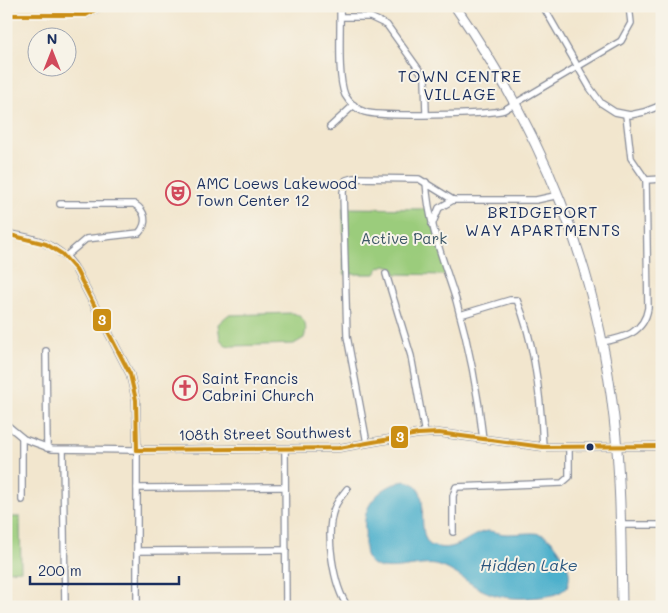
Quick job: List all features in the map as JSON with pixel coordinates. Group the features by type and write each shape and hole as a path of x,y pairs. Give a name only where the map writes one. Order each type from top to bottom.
{"main road":[{"path":"455,6 515,103 545,161 583,265 602,342 617,447 622,607"}],"street":[{"path":"340,6 345,94 362,111 372,113 426,114 493,112 515,103 578,67 625,37 631,23 629,6"},
{"path":"543,6 598,100 611,110 626,114 644,112 662,104"},
{"path":"6,15 86,15 102,7"},
{"path":"341,17 370,17 380,20 387,25 425,78 426,114"},
{"path":"330,127 354,105"},
{"path":"602,342 633,334 641,327 647,315 646,180 631,158 626,114"},
{"path":"367,444 346,320 343,192 346,180 353,178 410,178 426,182 453,200"},
{"path":"646,180 662,179"},
{"path":"426,182 429,215 433,232 460,315 474,375 483,439"},
{"path":"433,232 432,220 436,211 444,203 453,200 539,200 558,195"},
{"path":"60,204 131,204 141,209 145,217 144,228 139,233 86,239 66,256"},
{"path":"6,234 25,236 36,240 66,256 79,275 130,374 136,400 137,607"},
{"path":"6,240 36,240"},
{"path":"386,274 411,356 425,434"},
{"path":"460,315 512,300 518,302 531,354 541,415 543,447"},
{"path":"46,351 47,448"},
{"path":"6,424 22,438 47,448 63,450 136,450"},
{"name":"108th Street Southwest","path":"136,450 339,448 425,434 543,447 662,446"},
{"path":"22,438 22,500"},
{"path":"453,532 453,496 456,487 562,483 568,480 570,447"},
{"path":"284,448 286,607"},
{"path":"63,450 65,607"},
{"path":"137,488 284,487"},
{"path":"347,489 334,509 332,533 334,577 348,607"},
{"path":"620,525 662,525"},
{"path":"137,551 286,550"}],"green space":[{"name":"Active Park","path":"343,208 428,209 448,275 396,274 393,267 385,265 379,268 375,274 344,274"},
{"path":"293,313 303,320 306,330 304,338 294,344 232,346 225,345 220,339 218,324 228,315"},
{"path":"6,517 20,517 21,570 6,571"}],"water":[{"name":"Hidden Lake","path":"406,481 415,485 420,491 423,529 425,538 430,545 446,548 486,531 506,534 538,534 550,539 568,566 567,587 561,592 550,596 529,598 503,597 478,588 441,566 387,568 372,564 366,556 365,549 366,513 373,499 385,489 399,482"}],"transit line":[{"name":"3","path":"6,15 86,15 102,6"},
{"name":"3","path":"6,234 46,244 62,254 76,270 130,374 136,400 137,450"},
{"name":"3","path":"137,450 339,448 418,434 439,433 543,447 662,446"}],"place":[{"name":"AMC Loews Lakewood Town Center 12","path":"178,193"},
{"name":"Saint Francis Cabrini Church","path":"185,388"}],"district":[{"name":"TOWN CENTRE VILLAGE","path":"460,85"},
{"name":"BRIDGEPORT WAY APARTMENTS","path":"543,221"}]}
